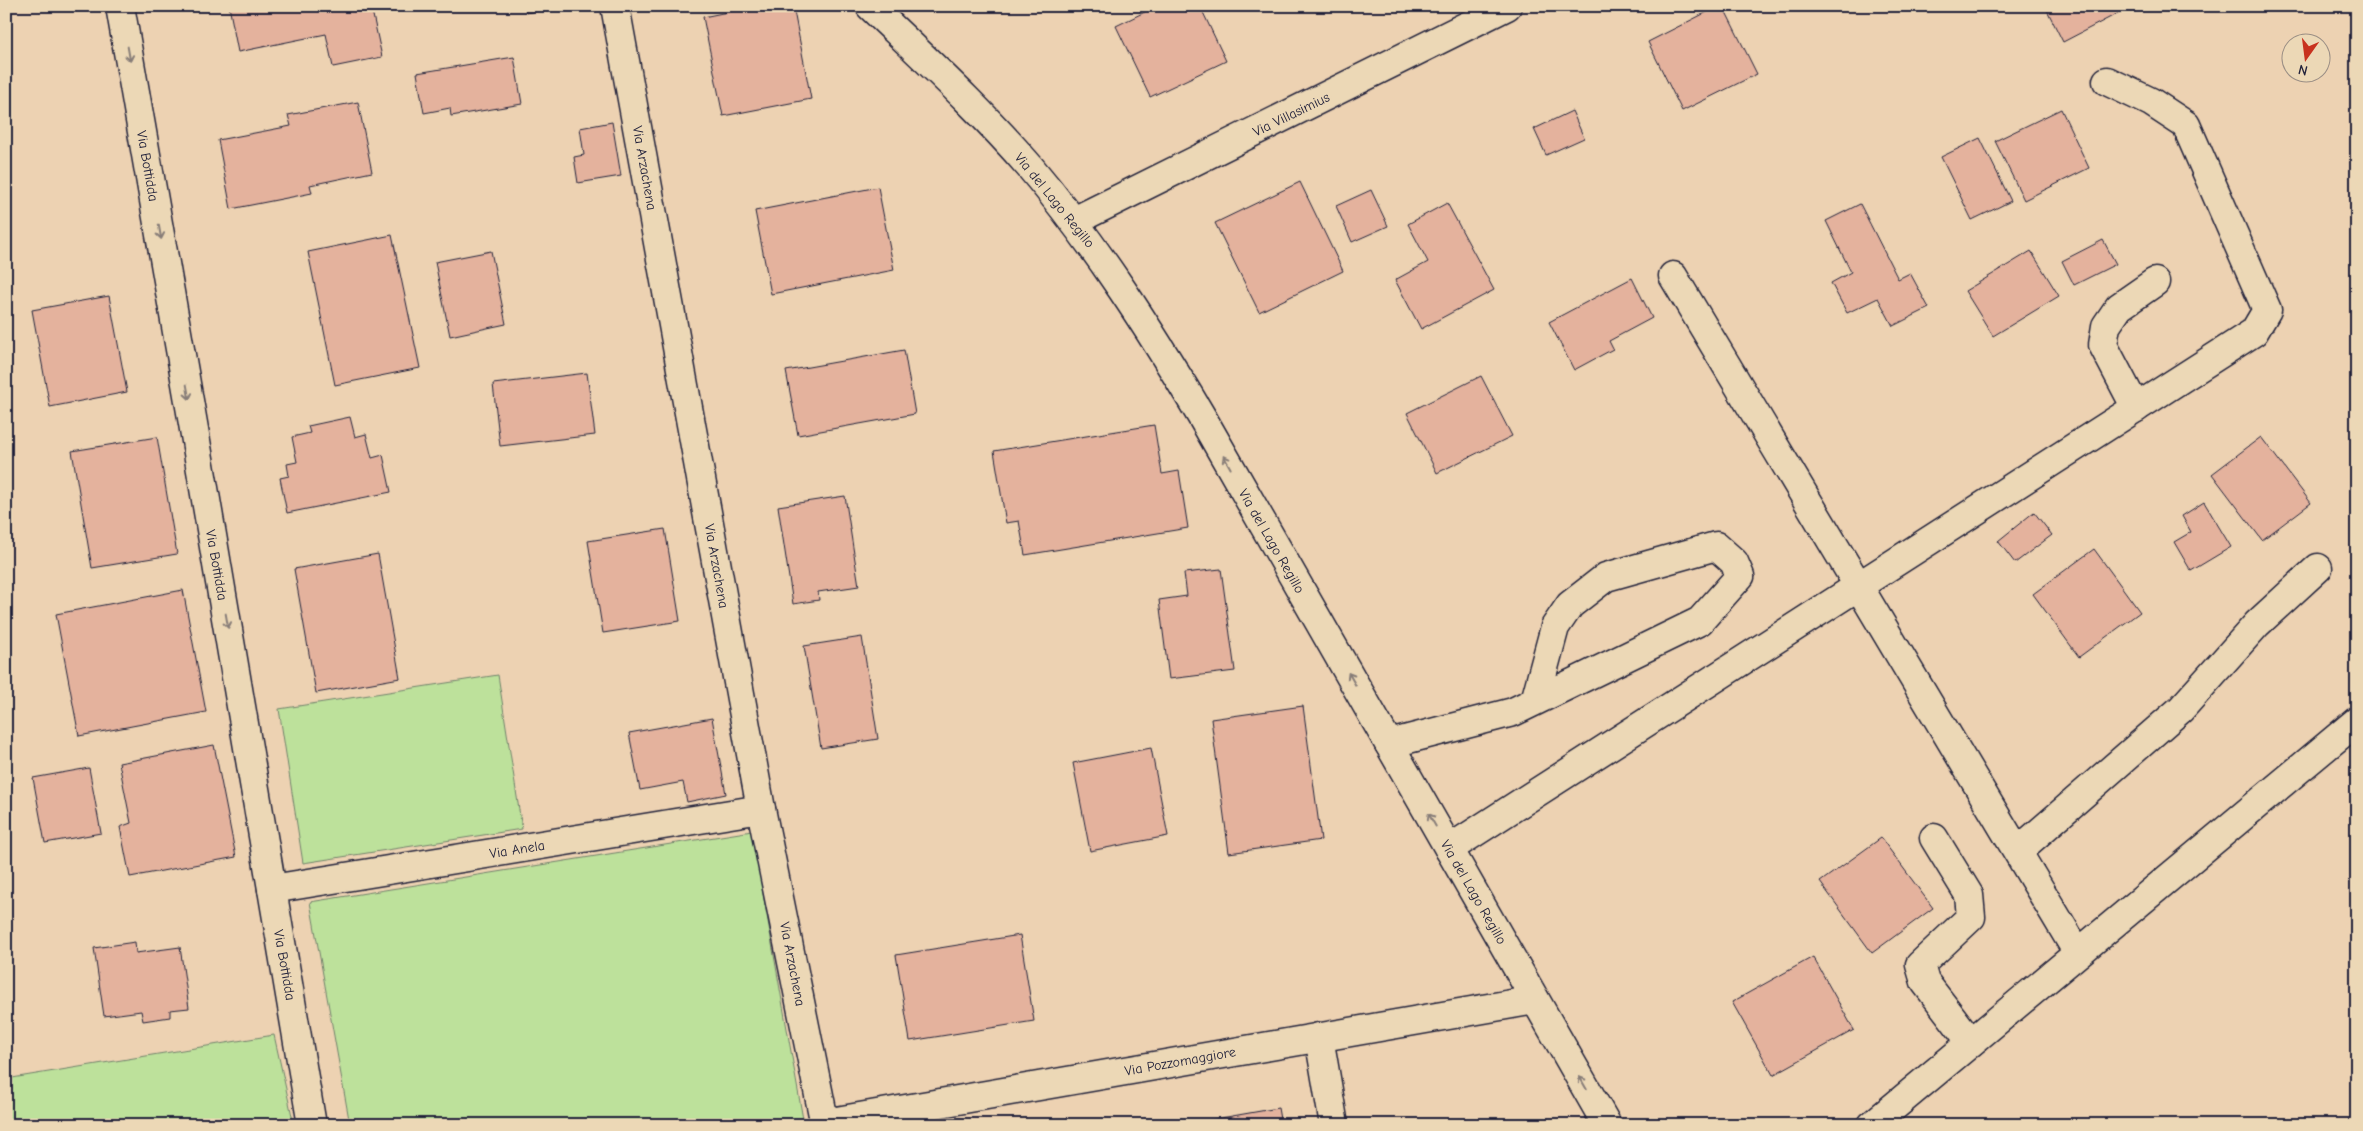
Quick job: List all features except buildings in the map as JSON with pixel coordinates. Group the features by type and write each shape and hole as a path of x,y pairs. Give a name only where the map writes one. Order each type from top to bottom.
{"street":[{"name":"Via Bottidda","path":"120,6 312,1125"},
{"name":"Via Arzachena","path":"615,6 761,809 825,1124"},
{"name":"Via del Lago Regillo","path":"870,6 1004,138 1074,222 1120,286 1167,358 1607,1125"},
{"name":"Via Villasimius","path":"1074,222 1507,6"},
{"path":"1449,850 2254,332 2267,310 2186,125 2152,102 2107,81"},
{"path":"1673,276 2078,953"},
{"path":"2136,408 2103,345 2106,326 2118,307 2155,282"},
{"path":"1389,744 1513,712 1700,622 1740,576 1734,562 1716,546 1606,576 1570,605 1555,627 1535,701"},
{"path":"2018,851 2181,708 2257,624 2318,568"},
{"path":"1872,1125 2357,721"},
{"name":"Via Anela","path":"272,889 761,809"},
{"path":"1934,838 1969,895 1971,917 1948,941 1920,965 1925,982 1971,1042"},
{"name":"Via Pozzomaggiore","path":"825,1124 1535,1000"},
{"path":"1319,1037 1334,1125"}],"green space":[{"path":"498,675 522,829 303,863 279,709"},
{"path":"752,831 804,1125 350,1125 310,902"},
{"path":"274,1035 294,1125 6,1125 6,1079"}]}
